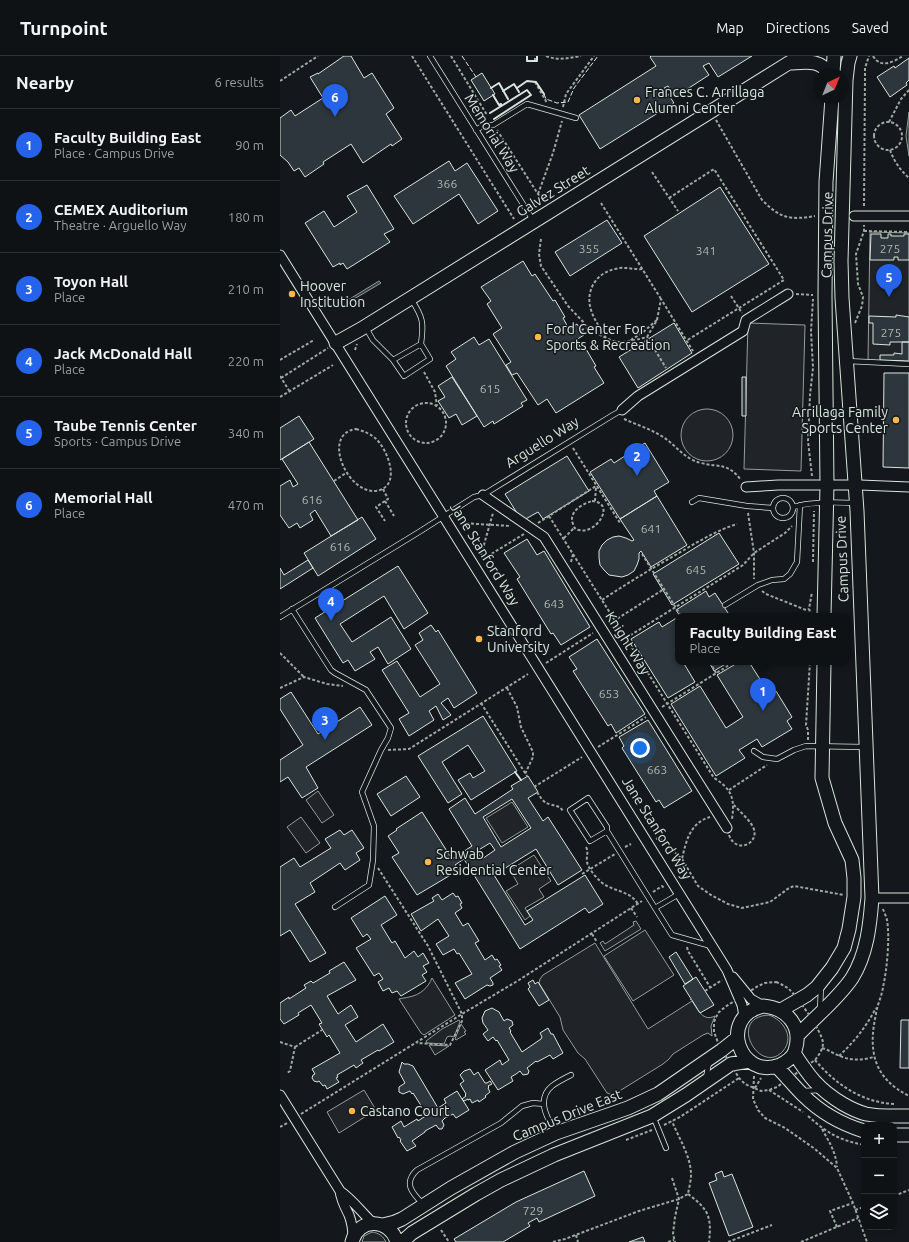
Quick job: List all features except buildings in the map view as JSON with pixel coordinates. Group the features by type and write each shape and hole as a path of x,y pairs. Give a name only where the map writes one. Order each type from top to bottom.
{"street":[{"name":"Galvez Street","path":"336,343 365,327 791,60 802,56"},
{"path":"833,68 834,56"},
{"name":"Campus Drive","path":"797,1036 817,1019 852,977 861,960 867,937 872,898 856,503 843,331 841,261 846,80 850,56"},
{"path":"791,60 812,61 821,65 824,68"},
{"name":"Campus Drive","path":"824,613 826,503 826,182 832,104"},
{"path":"854,216 909,216"},
{"name":"Jane Stanford Way","path":"280,255 712,946 726,970 742,1005 744,1016"},
{"name":"Arguello Way","path":"622,410 638,396 743,331 746,320 788,294"},
{"path":"746,487 778,484 816,484"},
{"path":"830,485 850,485"},
{"path":"860,485 909,487"},
{"name":"Knight Way","path":"483,495 496,502 544,537 727,828"},
{"path":"763,1006 754,1008 744,1016 738,1026 737,1038 739,1047 750,1061 763,1067 776,1066 789,1059 794,1053 797,1036 794,1025 789,1017 780,1010 807,995 821,983 844,948 849,929 854,897 852,860 835,823 822,778 824,665"},
{"path":"872,898 909,898"},
{"name":"Jane Stanford Way","path":"726,970 751,999 763,1006 780,1010"},
{"name":"Campus Drive East","path":"353,1240 362,1227 395,1222 487,1167 556,1133 610,1115 658,1094 737,1038"},
{"path":"794,1053 822,1090 850,1108 865,1114 909,1116"},
{"path":"402,1242 417,1230 501,1180 554,1155 652,1116 731,1064 750,1061"},
{"path":"776,1066 812,1103 831,1117 848,1126 861,1130"},
{"path":"280,1095 340,1191 347,1196 365,1216 393,1234 397,1242"},
{"path":"897,1135 909,1135"},
{"path":"340,1191 341,1199 352,1227 353,1240"}],"lane":[{"name":"Memorial Way","path":"430,56 534,221"},
{"path":"476,130 484,125 493,125 527,104 562,117 576,118"},
{"path":"365,327 373,340 394,360 404,376 420,366 430,359 421,344 423,329 420,313 411,298"},
{"path":"394,360 421,344"},
{"path":"846,361 909,364"},
{"name":"Arguello Way","path":"280,617 474,497 483,495 613,414 622,410"},
{"path":"692,502 699,498 747,506 773,508"},
{"path":"782,498 788,499 793,507 792,513 784,518 781,518 775,514 773,508 777,500 782,498"},
{"path":"793,507 826,503 856,503"},
{"path":"725,605 758,585 772,580 784,579 790,574 797,562 800,505"},
{"path":"292,609 331,670 335,674 366,690 391,728 388,738 362,792 374,826 373,860 369,885 335,907"},
{"path":"754,751 763,757 777,759 794,750 806,746 865,747"},
{"path":"607,831 590,841 570,810 588,798 672,936 712,946"},
{"path":"655,908 679,894"},
{"path":"817,1019 821,983"},
{"path":"706,1081 709,1058"},
{"path":"556,1133 543,1109 545,1095 551,1086 571,1075"},
{"path":"800,1092 822,1090"},
{"path":"424,1205 412,1193 410,1187 412,1176 417,1170 501,1123 522,1106 533,1103 544,1104"},
{"path":"652,1116 666,1148"}],"path":[{"path":"280,81 318,56"},
{"name":"Memorial Way","path":"412,56 514,219"},
{"path":"451,56 487,115"},
{"path":"535,56 535,61"},
{"path":"546,56 560,60 581,56"},
{"path":"538,194 553,153 562,117 563,102 566,94 594,56"},
{"path":"853,328 862,306 863,298 858,284 856,254 864,231 865,68 869,56"},
{"path":"873,56 881,64 890,63 903,56"},
{"path":"535,82 548,105"},
{"path":"889,122 901,99 909,90"},
{"path":"710,111 762,200 772,210 786,217 798,219 817,216"},
{"path":"884,122 893,122 900,128 902,136 902,140 897,147 890,150 881,148 875,141 874,136 877,128 884,122"},
{"path":"496,128 543,201"},
{"path":"890,150 894,161 909,178"},
{"path":"669,198 714,169 784,280 686,341"},
{"path":"652,172 678,211"},
{"path":"601,202 698,359"},
{"path":"864,231 909,232"},
{"path":"542,239 539,254 541,266 568,306 589,328 606,340 626,343 647,337 657,320 661,299"},
{"path":"606,340 591,311 589,291 595,280 605,271 626,267 635,270 643,269"},
{"path":"814,288 811,331 813,368 808,441 816,484"},
{"path":"788,294 813,295"},
{"path":"731,296 746,320"},
{"path":"626,343 642,334 657,320"},
{"path":"581,330 589,328"},
{"path":"647,337 671,376"},
{"path":"280,360 314,340"},
{"path":"290,392 281,377 336,343"},
{"path":"355,350 358,344"},
{"path":"280,398 333,365"},
{"path":"420,366 435,392 438,406"},
{"path":"426,402 438,406 443,411 446,423 442,435 437,440 431,442 418,442 408,433 406,427 406,415 414,406 426,402"},
{"path":"613,414 650,430 664,438 690,459 701,463 724,466 735,472 746,487"},
{"path":"356,429 375,438 384,449 391,471 389,481 379,491 369,491 358,485 346,473 339,455 339,444 342,437 347,432 356,429"},
{"path":"403,436 408,433"},
{"path":"569,442 620,523"},
{"path":"384,449 388,446"},
{"path":"334,481 346,473"},
{"path":"594,501 596,486"},
{"path":"382,489 388,499 376,507 385,522"},
{"path":"385,501 394,516"},
{"path":"594,501 601,504 604,509 600,522 587,530 580,531 574,528 572,522 573,515 577,509 584,503 594,501"},
{"path":"480,555 496,502"},
{"path":"747,506 754,553 754,579"},
{"path":"813,566 814,511"},
{"path":"549,516 714,778 728,790 734,805 752,826 754,838 746,845 740,846 734,844 730,838 727,828 732,819 734,805"},
{"path":"461,523 530,528"},
{"path":"602,600 651,569 716,532 737,524"},
{"path":"626,638 742,565 754,553 792,526"},
{"path":"564,538 574,528"},
{"path":"642,554 679,613"},
{"path":"762,591 800,608 806,610 809,609"},
{"path":"811,613 809,609 812,592"},
{"path":"280,653 304,677 327,684 343,686"},
{"path":"712,665 716,673"},
{"path":"598,747 729,665"},
{"path":"808,740 808,730 806,725 810,665"},
{"path":"381,750 409,749 528,674"},
{"path":"280,688 304,677"},
{"path":"481,704 526,775 533,752 521,727 517,707 506,688"},
{"path":"534,787 584,756"},
{"path":"728,790 769,764 770,759"},
{"path":"537,792 541,799 546,803 562,809"},
{"path":"682,859 688,837 694,826 704,818 719,815"},
{"path":"656,840 659,838 682,859 698,886 728,904 742,908 770,902 794,886 854,897"},
{"path":"624,848 631,844"},
{"path":"588,849 587,860 591,869 602,883 633,896 638,904"},
{"path":"582,874 616,853"},
{"path":"373,860 428,946 462,1014 462,1021 450,1045 416,1043"},
{"path":"652,893 662,886"},
{"path":"280,1127 519,980 644,900"},
{"path":"884,904 883,909 887,921 887,949 883,988 876,1012 873,1030 874,1057 881,1074 891,1084 909,1096"},
{"path":"631,908 636,917"},
{"path":"592,934 597,942"},
{"path":"687,947 710,987"},
{"path":"705,991 722,980"},
{"path":"751,991 765,983 776,982 788,988 795,997"},
{"path":"719,1045 714,1032 714,1022 718,1013 734,1001"},
{"path":"839,1056 865,1028 878,1004"},
{"path":"808,1065 815,1060 822,1048 823,1043 817,1019"},
{"path":"287,1072 290,1071 295,1047 322,1030"},
{"path":"280,1042 295,1047"},
{"path":"822,1048 839,1056 854,1060 874,1057"},
{"path":"815,1060 824,1071 844,1087 863,1097 885,1103 897,1104"},
{"path":"734,1069 739,1078 745,1084 761,1091 769,1090 785,1082"},
{"path":"662,1126 739,1078"},
{"path":"754,1089 752,1093 753,1099 758,1110 765,1118 785,1128 815,1149 837,1168"},
{"path":"672,1121 690,1165 691,1176 688,1194"},
{"path":"820,1126 833,1150 837,1168 853,1203 867,1242"},
{"path":"624,1140 653,1130"},
{"path":"668,1242 675,1241 673,1234 674,1217 679,1199 672,1178"},
{"path":"897,1195 909,1190"},
{"path":"553,1242 576,1235 639,1211 679,1199 688,1194"},
{"path":"688,1194 701,1204 710,1219 709,1242"},
{"path":"837,1227 830,1211 853,1203"},
{"path":"855,1210 861,1208"},
{"path":"801,1242 858,1218"},
{"path":"728,1242 772,1225"},
{"path":"436,1233 441,1230 449,1242"},
{"path":"576,1235 578,1242"}],"shaded area":[{"path":"909,112 909,156 906,136"},
{"path":"870,232 909,233 909,362 868,361"},
{"path":"379,281 381,283 349,302 348,300"},
{"path":"748,323 805,325 801,471 744,469"},
{"path":"707,409 717,411 725,417 731,425 733,435 731,445 725,453 717,459 707,461 697,459 689,453 683,445 681,435 683,425 689,417 697,411"},
{"path":"318,791 334,815 322,823 306,800"},
{"path":"512,802 528,827 502,843 486,818"},
{"path":"301,817 320,843 306,853 287,827"},
{"path":"534,855 551,881 539,889 544,897 525,908 530,916 525,920 506,891 518,884 510,870"},
{"path":"636,921 641,929 605,951 600,943 603,941 605,944 634,925 633,922"},
{"path":"645,930 674,975 633,1001 604,956"},
{"path":"595,943 648,1029 692,1001 704,1016 715,1016 711,1026 712,1036 708,1033 703,1035 673,1054 663,1064 613,1095 607,1093 585,1059 578,1053 563,1030 560,1017 539,983 543,975"},
{"path":"432,978 455,1015 424,1035 421,1033 399,999 420,993 426,988"},
{"path":"769,1015 774,1017 783,1025 788,1035 788,1040 783,1051 774,1057 765,1057 757,1052 751,1044 748,1034 750,1025 756,1018"},
{"path":"459,1020 460,1022 454,1037 447,1037 444,1044 427,1043 426,1041 442,1029"},
{"path":"461,1024 466,1031 464,1032 466,1034 456,1040 455,1039"},
{"path":"429,1045 449,1046 435,1055"},
{"name":"Castano Court","path":"364,1090 376,1110 339,1133 327,1112"},
{"path":"372,1232 380,1235 386,1242 362,1242 364,1236"}],"fence":[{"path":"462,56 476,77"},
{"path":"544,94 546,99 557,103 568,102 574,88 598,56"}],"wall":[{"path":"527,56 527,61 537,61 537,56"},
{"path":"517,88 527,81 536,82 544,94"},
{"path":"491,88 499,83 508,99"},
{"path":"503,91 514,84 519,92"},
{"path":"490,113 527,90 531,95 494,119"},
{"path":"493,95 499,105 501,104"},
{"path":"515,772 521,780"}],"place":[{"name":"Frances C. Arrillaga Alumni Center","path":"637,100"},
{"name":"Memorial Hall","path":"335,117"},
{"name":"Hoover Institution","path":"292,294"},
{"name":"Taube Tennis Center","path":"889,297"},
{"name":"Ford Center For Sports & Recreation","path":"538,337"},
{"name":"Arrillaga Family Sports Center","path":"896,420"},
{"name":"CEMEX Auditorium","path":"637,476"},
{"name":"Jack McDonald Hall","path":"331,621"},
{"name":"Stanford University","path":"479,639"},
{"name":"Faculty Building East","path":"763,711"},
{"name":"Toyon Hall","path":"325,740"},
{"name":"Schwab Residential Center","path":"428,862"},
{"name":"Castano Court","path":"352,1111"}]}
